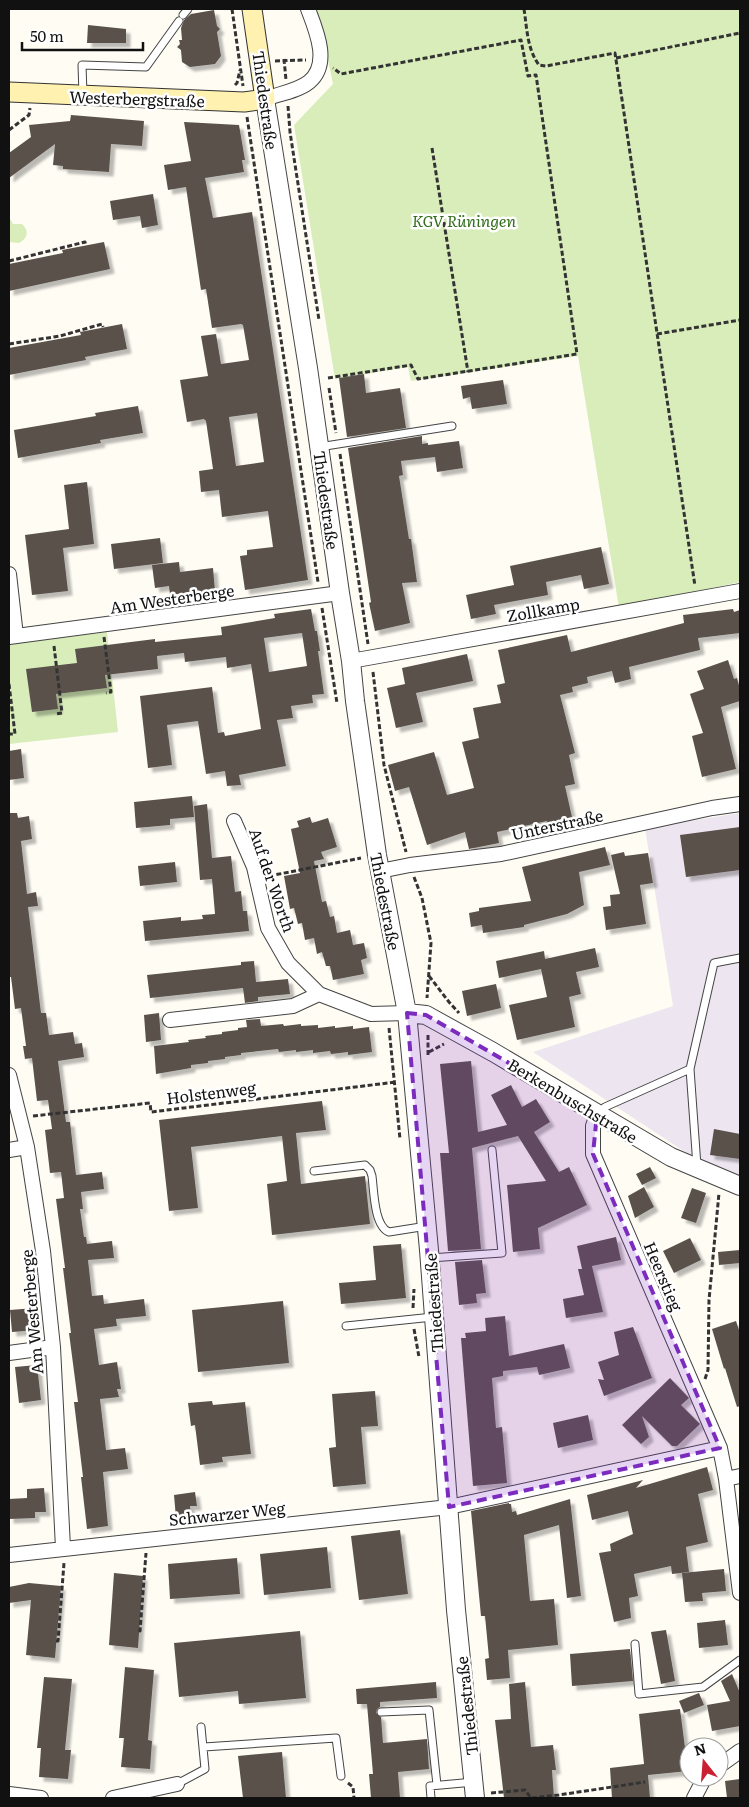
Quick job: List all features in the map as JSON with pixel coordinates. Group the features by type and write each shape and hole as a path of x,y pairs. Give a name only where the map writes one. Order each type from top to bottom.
{"main road":[{"name":"Thiedestraße","path":"252,9 265,98"},
{"name":"Westerbergstraße","path":"9,92 244,102 265,98"}],"street":[{"path":"265,98 309,83 317,72 321,52 308,9"},
{"name":"Thiedestraße","path":"265,98 352,661 355,701 378,863 407,1013 430,1258 456,1610 480,1791"},
{"path":"9,574 13,637"},
{"name":"Zollkamp","path":"352,661 740,591"},
{"name":"Am Westerberge","path":"13,637 340,593"},
{"name":"Unterstraße","path":"378,863 410,865 502,854 712,808 740,804"},
{"name":"Auf der Worth","path":"234,822 254,866 268,928 288,963 320,994 371,1014 407,1013"},
{"path":"170,1020 293,1006 320,994"},
{"name":"Berkenbuschstraße","path":"407,1013 426,1015 493,1052 670,1157 740,1186"},
{"name":"Am Westerberge","path":"9,1075 27,1147 43,1251 53,1347 65,1548"},
{"name":"Heerstieg","path":"597,1114 593,1126 594,1154 720,1448 726,1478 740,1594"},
{"path":"9,1150 27,1147"},
{"path":"9,1353 53,1347"},
{"path":"449,1507 720,1448"},
{"path":"726,1478 740,1476"},
{"name":"Schwarzer Weg","path":"9,1555 449,1507"},
{"path":"729,1759 740,1751"},
{"path":"113,1798 177,1784"},
{"path":"9,1794 41,1798"}],"lane":[{"path":"83,96 82,65 146,67 184,15"},
{"path":"319,447 452,426"},
{"path":"696,1168 690,1069 714,963 740,958"},
{"path":"597,1114 605,1107 690,1069"},
{"path":"430,1258 502,1253 492,1150"},
{"path":"314,1170 364,1165 370,1170 372,1176 378,1221 384,1229 389,1232 427,1226"},
{"path":"346,1326 433,1317"},
{"path":"635,1644 640,1694 703,1687 740,1660"},
{"path":"381,1712 429,1710 437,1785"},
{"path":"177,1784 205,1769 202,1726"},
{"path":"204,1747 336,1738 340,1776"},
{"path":"431,1798 430,1786 437,1785 480,1791"}],"path":[{"path":"232,9 241,66 244,102 337,704"},
{"path":"524,9 530,50 532,57 539,66 616,53 697,599"},
{"path":"616,58 740,33"},
{"path":"260,63 284,59 320,60 342,74 521,40 528,76 536,75 577,354 418,379 410,365 328,378"},
{"path":"9,130 29,115 31,93"},
{"path":"432,148 468,372"},
{"path":"9,261 43,255 85,242 86,246"},
{"path":"657,334 740,320"},
{"path":"9,344 60,337 102,324 103,327"},
{"path":"103,624 106,666 111,692 106,693"},
{"path":"55,651 57,687 62,714 56,714"},
{"path":"9,684 10,708 15,734 9,734"},
{"path":"256,879 378,863"},
{"path":"388,1013 400,1141"},
{"name":"Holstenweg","path":"20,1118 150,1103 151,1112 414,1080"},
{"path":"699,1401 708,1370 709,1300 719,1190"},
{"path":"414,1283 412,1319 421,1363"},
{"path":"139,1630 147,1540"},
{"path":"56,1641 58,1641 65,1548"},
{"path":"340,1776 353,1787 354,1798"},
{"path":"480,1791 525,1790 531,1798 645,1782"}],"highlighted area":[{"path":"407,1013 426,1015 597,1114 593,1154 720,1448 449,1507"}],"shaded area":[{"path":"740,813 740,1180 711,1169 533,1052 673,1006 645,828"}],"green space":[{"name":"KGV Rüningen","path":"317,9 740,9 740,582 619,608 578,356 411,381 408,367 335,379 294,125 333,84"},
{"path":"9,217 13,224 22,224 26,229 26,237 19,243 9,242"},
{"path":"107,632 118,732 9,744 9,644"}],"building":[{"path":"214,10 217,26 220,29 217,32 221,56 215,64 190,67 182,62 181,50 177,47 180,44 179,40 182,40 181,28 184,20 191,14"},
{"path":"88,25 126,29 126,43 87,43"},
{"path":"71,115 144,121 142,146 111,144 109,172 63,169 63,166 53,165 55,144 9,178 9,153 31,137 29,125 70,121"},
{"path":"184,122 239,125 245,160 242,160 244,172 205,178 213,218 252,212 308,580 245,590 240,556 247,555 247,550 273,547 268,511 222,517 219,490 201,492 199,471 213,469 206,421 204,419 187,422 180,380 208,376 201,336 216,334 221,364 249,360 243,325 212,328 206,289 201,290 186,187 168,190 164,165 191,161","holes":["257,413 264,462 236,466 229,417"]},
{"path":"153,194 158,225 142,228 140,216 113,220 110,201"},
{"path":"104,242 110,269 9,291 9,264 63,253 62,250"},
{"path":"122,324 127,349 85,357 86,360 9,375 9,348 81,335 80,332"},
{"path":"364,374 366,393 400,388 406,428 347,437 339,378"},
{"path":"503,380 507,404 472,409 470,397 463,399 461,386"},
{"path":"138,406 143,433 100,440 101,443 18,458 14,430 96,416 95,413"},
{"path":"422,436 422,444 428,443 428,445 459,441 463,468 437,472 435,457 401,461 403,475 399,476 417,582 402,583 410,623 375,631 369,603 371,602 348,448"},
{"path":"87,482 94,544 63,548 68,591 32,595 25,535 69,529 64,485"},
{"path":"160,538 163,563 114,569 111,544"},
{"path":"601,547 609,584 584,589 581,575 546,582 548,595 494,605 496,614 471,619 466,595 514,585 510,566"},
{"path":"179,562 180,572 213,568 215,591 170,595 169,586 155,588 152,565"},
{"path":"311,609 315,631 317,631 324,694 312,695 313,703 291,706 293,718 277,720 286,766 239,775 241,785 227,786 225,771 206,774 198,721 167,725 172,765 148,768 140,696 212,687 218,733 224,732 225,736 261,729 251,664 227,668 226,657 185,662 184,653 157,656 158,669 105,675 107,688 56,694 58,709 32,712 26,669 77,663 75,649 155,639 155,642 222,635 221,627 275,618 274,614","holes":["302,633 307,666 269,672 264,638"]},
{"path":"733,609 734,612 740,610 740,633 698,638 700,650 629,667 631,679 615,683 612,671 587,677 588,683 572,687 573,692 560,695 575,753 569,755 575,784 565,786 574,826 549,832 547,821 497,832 499,843 469,849 465,832 427,845 409,787 395,791 388,765 434,752 447,795 474,788 462,742 479,738 473,708 501,703 497,685 505,683 498,650 567,635 571,652 684,623 683,615"},
{"path":"467,654 473,681 416,693 423,722 396,728 387,688 405,684 402,668"},
{"path":"728,660 734,679 737,678 740,689 740,701 721,707 736,769 702,777 692,736 703,733 690,694 704,689 697,671"},
{"path":"21,749 24,778 9,780 9,751"},
{"path":"192,796 194,817 170,819 170,825 136,828 134,802"},
{"path":"207,804 212,858 231,856 235,892 241,891 243,911 247,911 249,931 145,941 143,921 181,917 181,921 203,919 202,915 215,914 212,879 200,880 194,806"},
{"path":"9,813 17,813 18,818 29,816 32,839 21,841 27,894 36,892 38,906 28,907 41,1013 46,1013 49,1035 73,1032 75,1044 82,1043 84,1057 58,1061 66,1122 70,1122 76,1175 102,1172 104,1189 81,1192 83,1209 80,1209 84,1237 86,1237 87,1244 112,1241 114,1258 88,1260 92,1296 103,1295 104,1304 144,1299 146,1316 116,1319 117,1326 94,1329 99,1365 117,1362 121,1389 117,1389 119,1397 100,1399 106,1450 125,1448 128,1469 103,1472 108,1526 87,1529 74,1402 78,1402 69,1333 71,1333 63,1268 65,1268 56,1199 64,1198 61,1172 50,1173 45,1130 52,1129 48,1100 37,1101 32,1058 25,1059 23,1046 26,1046 21,1008 15,1009 11,977 9,977"},
{"path":"310,817 312,823 328,818 337,847 321,852 324,859 314,861 322,902 326,901 330,917 334,916 337,933 350,930 353,945 364,943 367,958 361,960 364,974 333,980 330,966 326,966 322,952 317,954 314,938 305,940 302,923 298,924 294,908 290,909 284,876 300,873 291,829 299,827 297,821"},
{"path":"740,827 740,870 686,877 680,835"},
{"path":"605,847 610,865 579,872 584,905 567,914 524,925 524,927 483,933 482,925 471,927 469,913 479,911 479,908 531,901 522,867"},
{"path":"624,852 625,856 648,853 653,883 640,885 646,924 606,930 603,907 611,906 610,895 620,894 611,855"},
{"path":"175,862 177,882 140,886 138,866"},
{"path":"595,948 599,967 576,972 581,994 569,997 575,1027 517,1040 509,1005 547,997 541,969 499,978 496,961 544,951 545,959"},
{"path":"254,961 256,982 288,979 290,994 258,997 258,1001 245,1003 243,988 150,998 147,975 241,965 241,962"},
{"path":"496,984 501,1008 467,1016 462,991"},
{"path":"159,1013 161,1040 146,1042 144,1015"},
{"path":"260,1019 261,1026 301,1024 301,1026 318,1025 318,1028 353,1026 353,1029 369,1027 372,1052 348,1055 348,1052 331,1054 330,1051 313,1053 313,1050 296,1052 296,1050 279,1052 278,1049 241,1053 241,1055 225,1057 225,1059 191,1065 191,1068 156,1074 154,1046 189,1042 188,1040 206,1038 205,1036 238,1030 238,1028 247,1027 246,1020"},
{"path":"471,1061 478,1132 507,1125 491,1095 511,1085 522,1107 536,1099 550,1122 534,1132 559,1172 569,1167 587,1205 538,1228 540,1249 513,1252 507,1185 546,1181 518,1136 472,1148 481,1249 448,1251 440,1153 449,1153 440,1064"},
{"path":"322,1101 326,1130 296,1133 301,1184 365,1176 370,1224 272,1235 267,1184 287,1181 282,1136 191,1147 198,1208 169,1211 159,1120"},
{"path":"714,1129 740,1134 740,1159 710,1155"},
{"path":"650,1167 656,1178 642,1185 636,1174"},
{"path":"644,1187 654,1207 635,1218 628,1196"},
{"path":"692,1188 706,1193 696,1223 681,1218"},
{"path":"616,1237 621,1260 592,1266 603,1312 566,1318 563,1299 584,1295 578,1269 582,1269 577,1246"},
{"path":"690,1238 701,1260 674,1273 663,1251"},
{"path":"401,1244 406,1298 341,1304 339,1283 376,1280 373,1246"},
{"path":"740,1250 740,1263 719,1265 718,1252"},
{"path":"482,1260 486,1293 476,1294 477,1303 459,1305 455,1262"},
{"path":"283,1301 289,1363 198,1372 192,1310"},
{"path":"35,1308 36,1330 12,1332 10,1310"},
{"path":"505,1316 509,1356 564,1344 570,1368 539,1375 537,1367 503,1371 503,1376 492,1378 496,1428 502,1427 507,1483 473,1486 461,1338 466,1338 465,1333 486,1331 485,1318"},
{"path":"736,1321 740,1333 740,1406 737,1407 712,1329"},
{"path":"633,1327 652,1378 604,1396 598,1379 604,1380 598,1362 619,1355 614,1332"},
{"path":"37,1365 41,1400 19,1403 15,1367"},
{"path":"670,1378 689,1398 681,1405 700,1424 677,1446 672,1446 642,1416 649,1437 641,1444 622,1425"},
{"path":"375,1391 378,1426 361,1427 366,1484 333,1487 329,1448 336,1447 332,1394"},
{"path":"212,1401 213,1405 245,1402 251,1454 222,1457 223,1462 200,1465 195,1425 191,1426 188,1403"},
{"path":"588,1415 593,1440 558,1448 553,1423"},
{"path":"707,1467 713,1490 698,1494 708,1542 686,1547 689,1572 672,1574 671,1566 634,1574 638,1596 629,1598 631,1618 614,1622 599,1553 611,1551 610,1544 633,1534 628,1511 592,1520 587,1495 643,1480 636,1488"},
{"path":"44,1488 46,1512 35,1512 35,1518 9,1519 9,1499 27,1498 27,1489"},
{"path":"195,1492 197,1506 190,1506 191,1516 176,1518 174,1495"},
{"path":"570,1499 581,1596 567,1598 559,1525 524,1535 530,1601 554,1599 558,1645 508,1650 510,1678 487,1680 485,1659 489,1658 485,1616 481,1616 471,1511 509,1503 511,1504 512,1512 516,1511 517,1515"},
{"path":"400,1530 408,1594 359,1600 351,1536"},
{"path":"327,1547 331,1588 264,1595 260,1554"},
{"path":"237,1558 240,1594 170,1599 168,1564"},
{"path":"724,1569 726,1591 702,1593 703,1601 685,1602 682,1573"},
{"path":"114,1573 143,1576 138,1648 109,1645"},
{"path":"29,1583 61,1586 55,1658 26,1655 31,1600 9,1603 9,1587"},
{"path":"725,1620 728,1645 699,1648 697,1623"},
{"path":"666,1630 675,1681 661,1684 651,1632"},
{"path":"300,1631 306,1698 239,1704 238,1691 179,1697 174,1643"},
{"path":"630,1649 633,1681 572,1686 570,1654"},
{"path":"125,1667 154,1670 148,1740 152,1741 150,1769 121,1767 124,1738 119,1738"},
{"path":"732,1674 740,1693 740,1726 712,1731 707,1705 730,1701 721,1681"},
{"path":"44,1677 72,1679 65,1750 71,1750 68,1779 39,1777 41,1748 37,1748"},
{"path":"436,1682 437,1698 380,1702 380,1707 376,1713 381,1717 383,1743 427,1739 429,1769 398,1772 400,1798 371,1798 369,1774 373,1774 367,1704 357,1704 356,1689"},
{"path":"525,1682 531,1747 553,1745 556,1770 552,1770 554,1798 504,1798 495,1720 511,1719 509,1684"},
{"path":"699,1693 704,1705 684,1713 679,1701"},
{"path":"680,1709 684,1737 679,1737 679,1772 648,1775 650,1798 612,1798 610,1768 644,1764 639,1714"},
{"path":"282,1752 286,1798 243,1798 238,1756"},
{"path":"740,1779 740,1798 727,1798 726,1787 729,1787 729,1780"}]}
